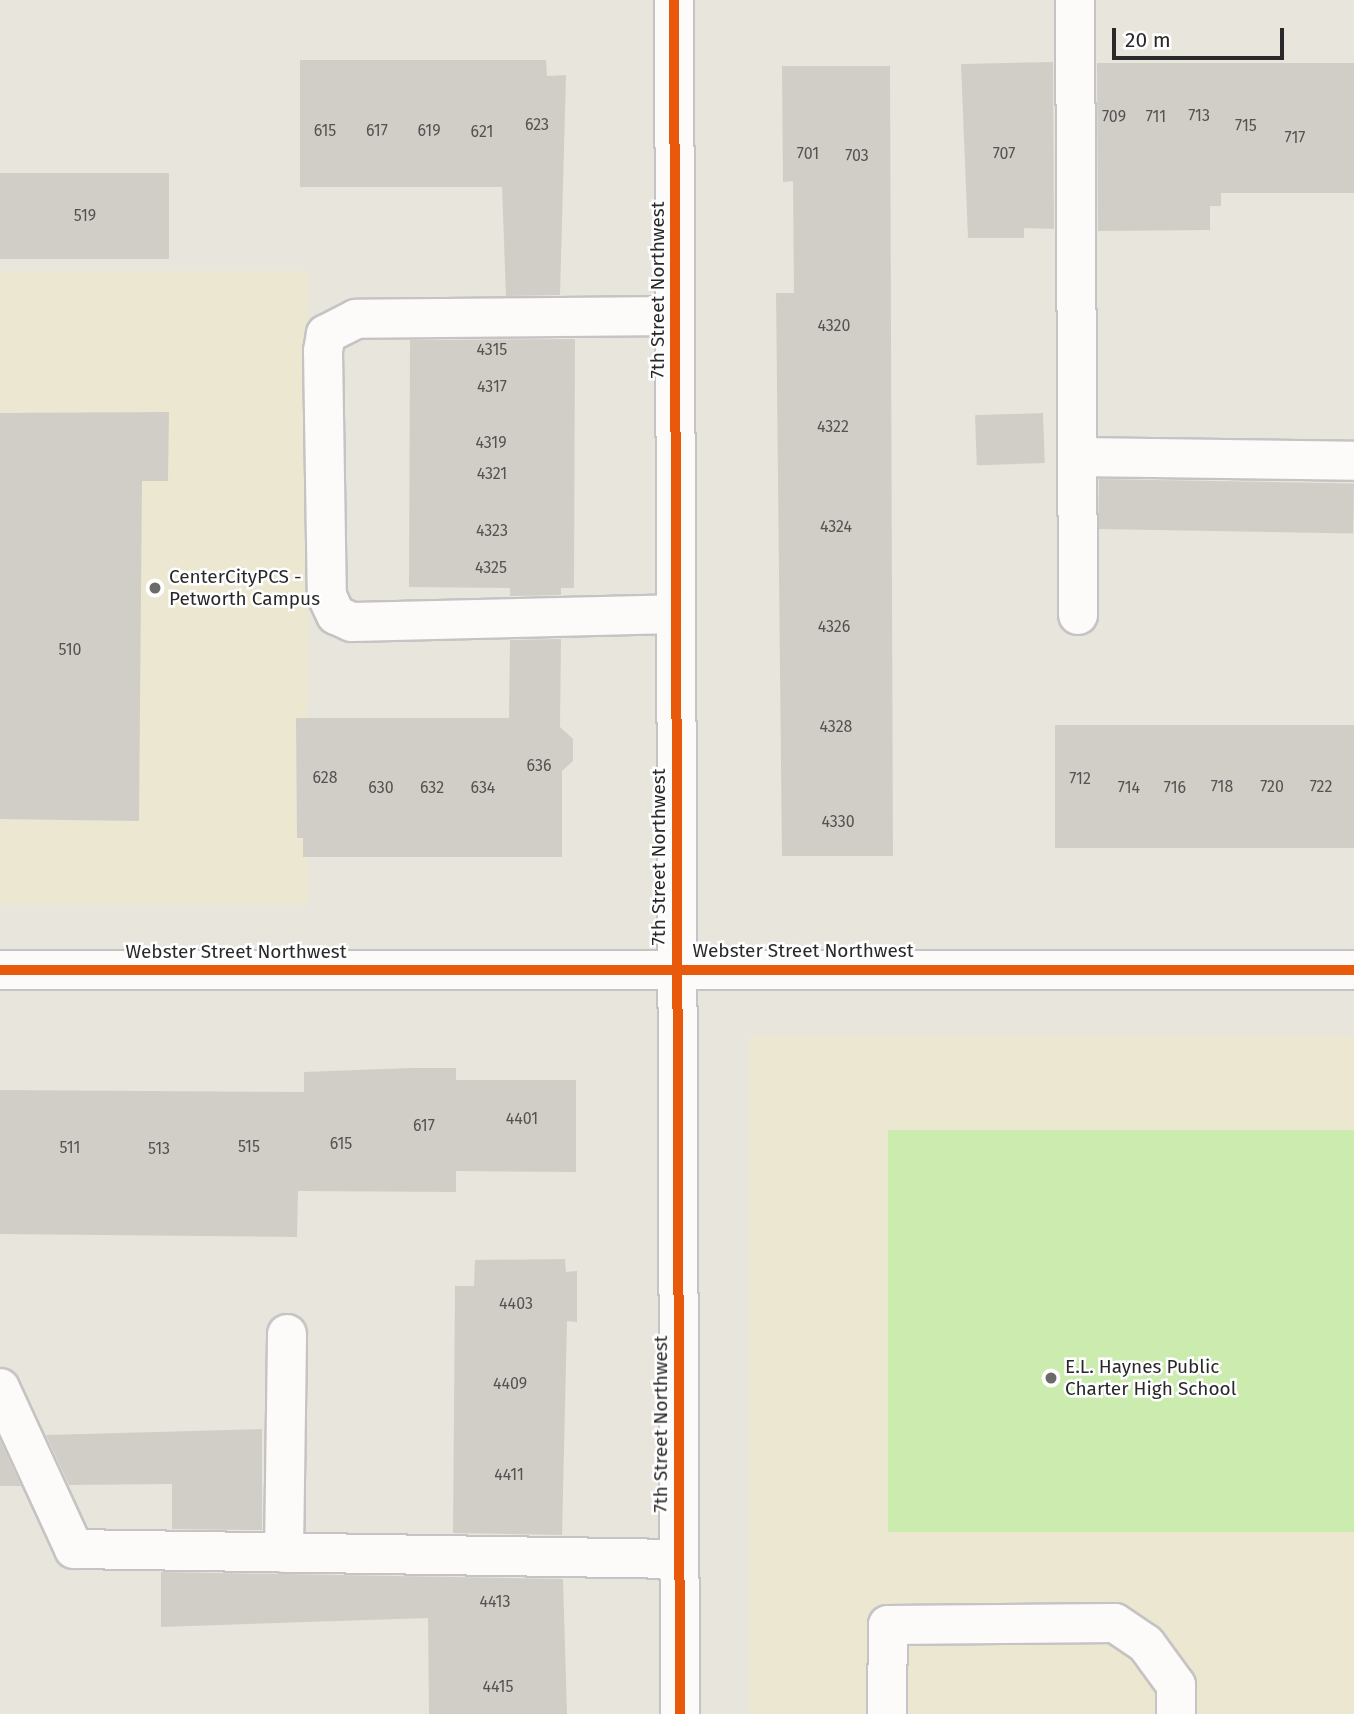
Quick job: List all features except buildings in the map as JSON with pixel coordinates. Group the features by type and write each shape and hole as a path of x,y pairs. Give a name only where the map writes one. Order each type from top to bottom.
{"street":[{"name":"7th Street Northwest","path":"674,0 680,1714"},
{"path":"1075,0 1078,615"},
{"path":"675,316 356,319 326,334 323,351 327,596 336,615 352,622 676,614"},
{"path":"1078,457 1354,461"},
{"name":"Webster Street Northwest","path":"0,970 1354,970"},
{"path":"284,1553 287,1334"},
{"path":"0,1388 74,1549 679,1559"},
{"path":"887,1714 888,1625 1115,1623 1146,1644 1176,1685 1177,1714"}],"shaded area":[{"name":"CenterCityPCS - Petworth Campus","path":"0,271 308,271 308,905 0,905"},
{"name":"E.L. Haynes Public Charter High School","path":"749,1036 1354,1036 1354,1714 749,1714"}],"green space":[{"path":"888,1130 1354,1130 1354,1532 888,1532"}],"cycle path":[{"path":"674,0 680,1714"},
{"path":"0,970 1354,970"}],"place":[{"name":"CenterCityPCS - Petworth Campus","path":"155,588"},
{"name":"E.L. Haynes Public Charter High School","path":"1051,1378"}]}
